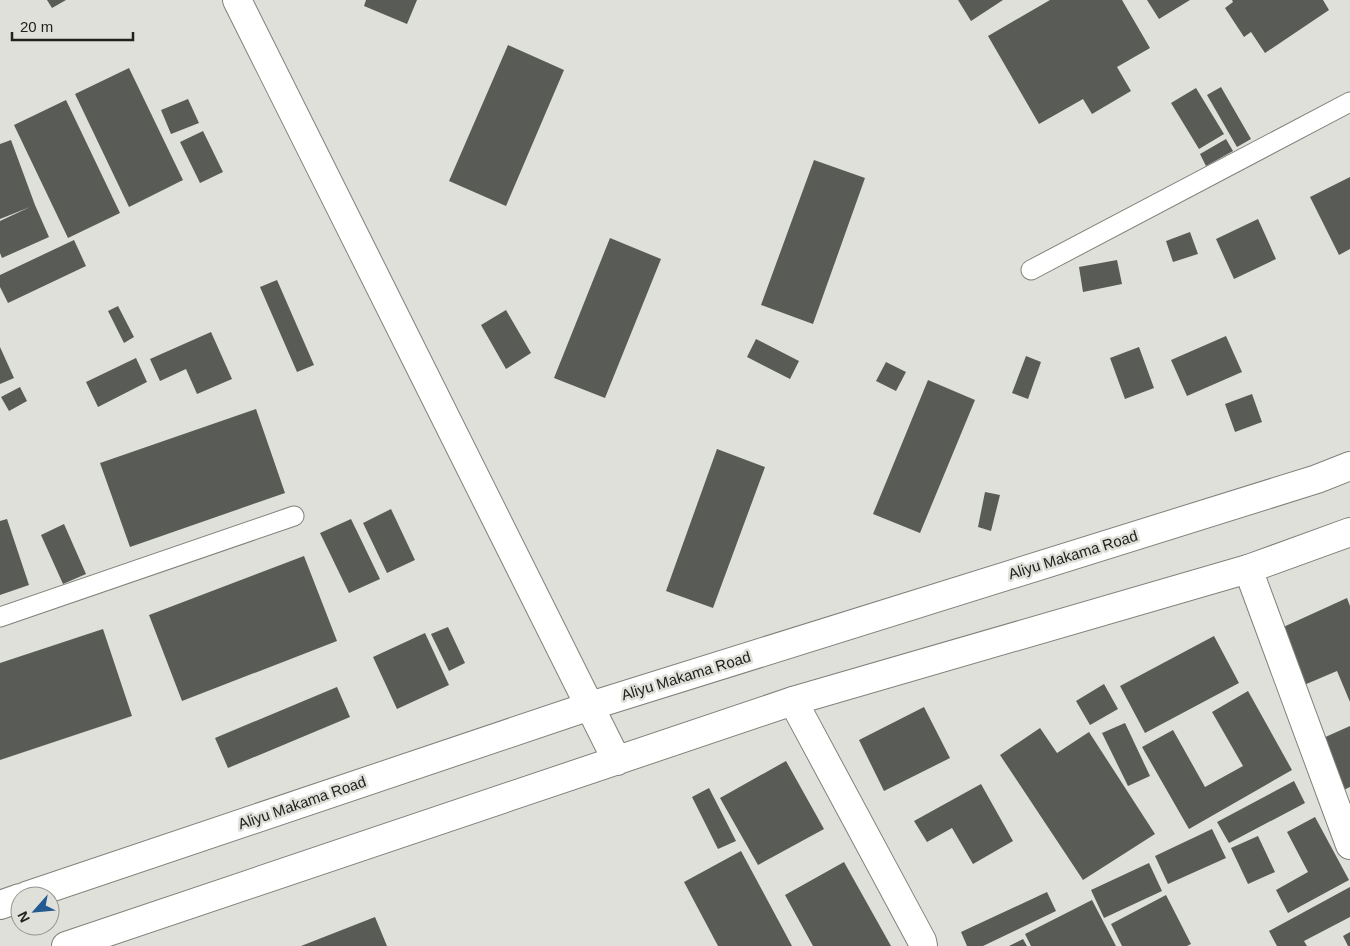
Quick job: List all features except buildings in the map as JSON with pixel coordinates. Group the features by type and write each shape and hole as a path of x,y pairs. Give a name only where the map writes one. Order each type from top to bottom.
{"street":[{"path":"237,0 617,761"},
{"name":"Aliyu Makama Road","path":"56,886 590,706 1307,482 1350,466"},
{"path":"66,946 793,701 1248,568 1350,532"},
{"path":"1248,568 1350,845"},
{"path":"793,701 923,946"}],"lane":[{"path":"1031,270 1350,102"},
{"path":"0,617 294,516"}]}
